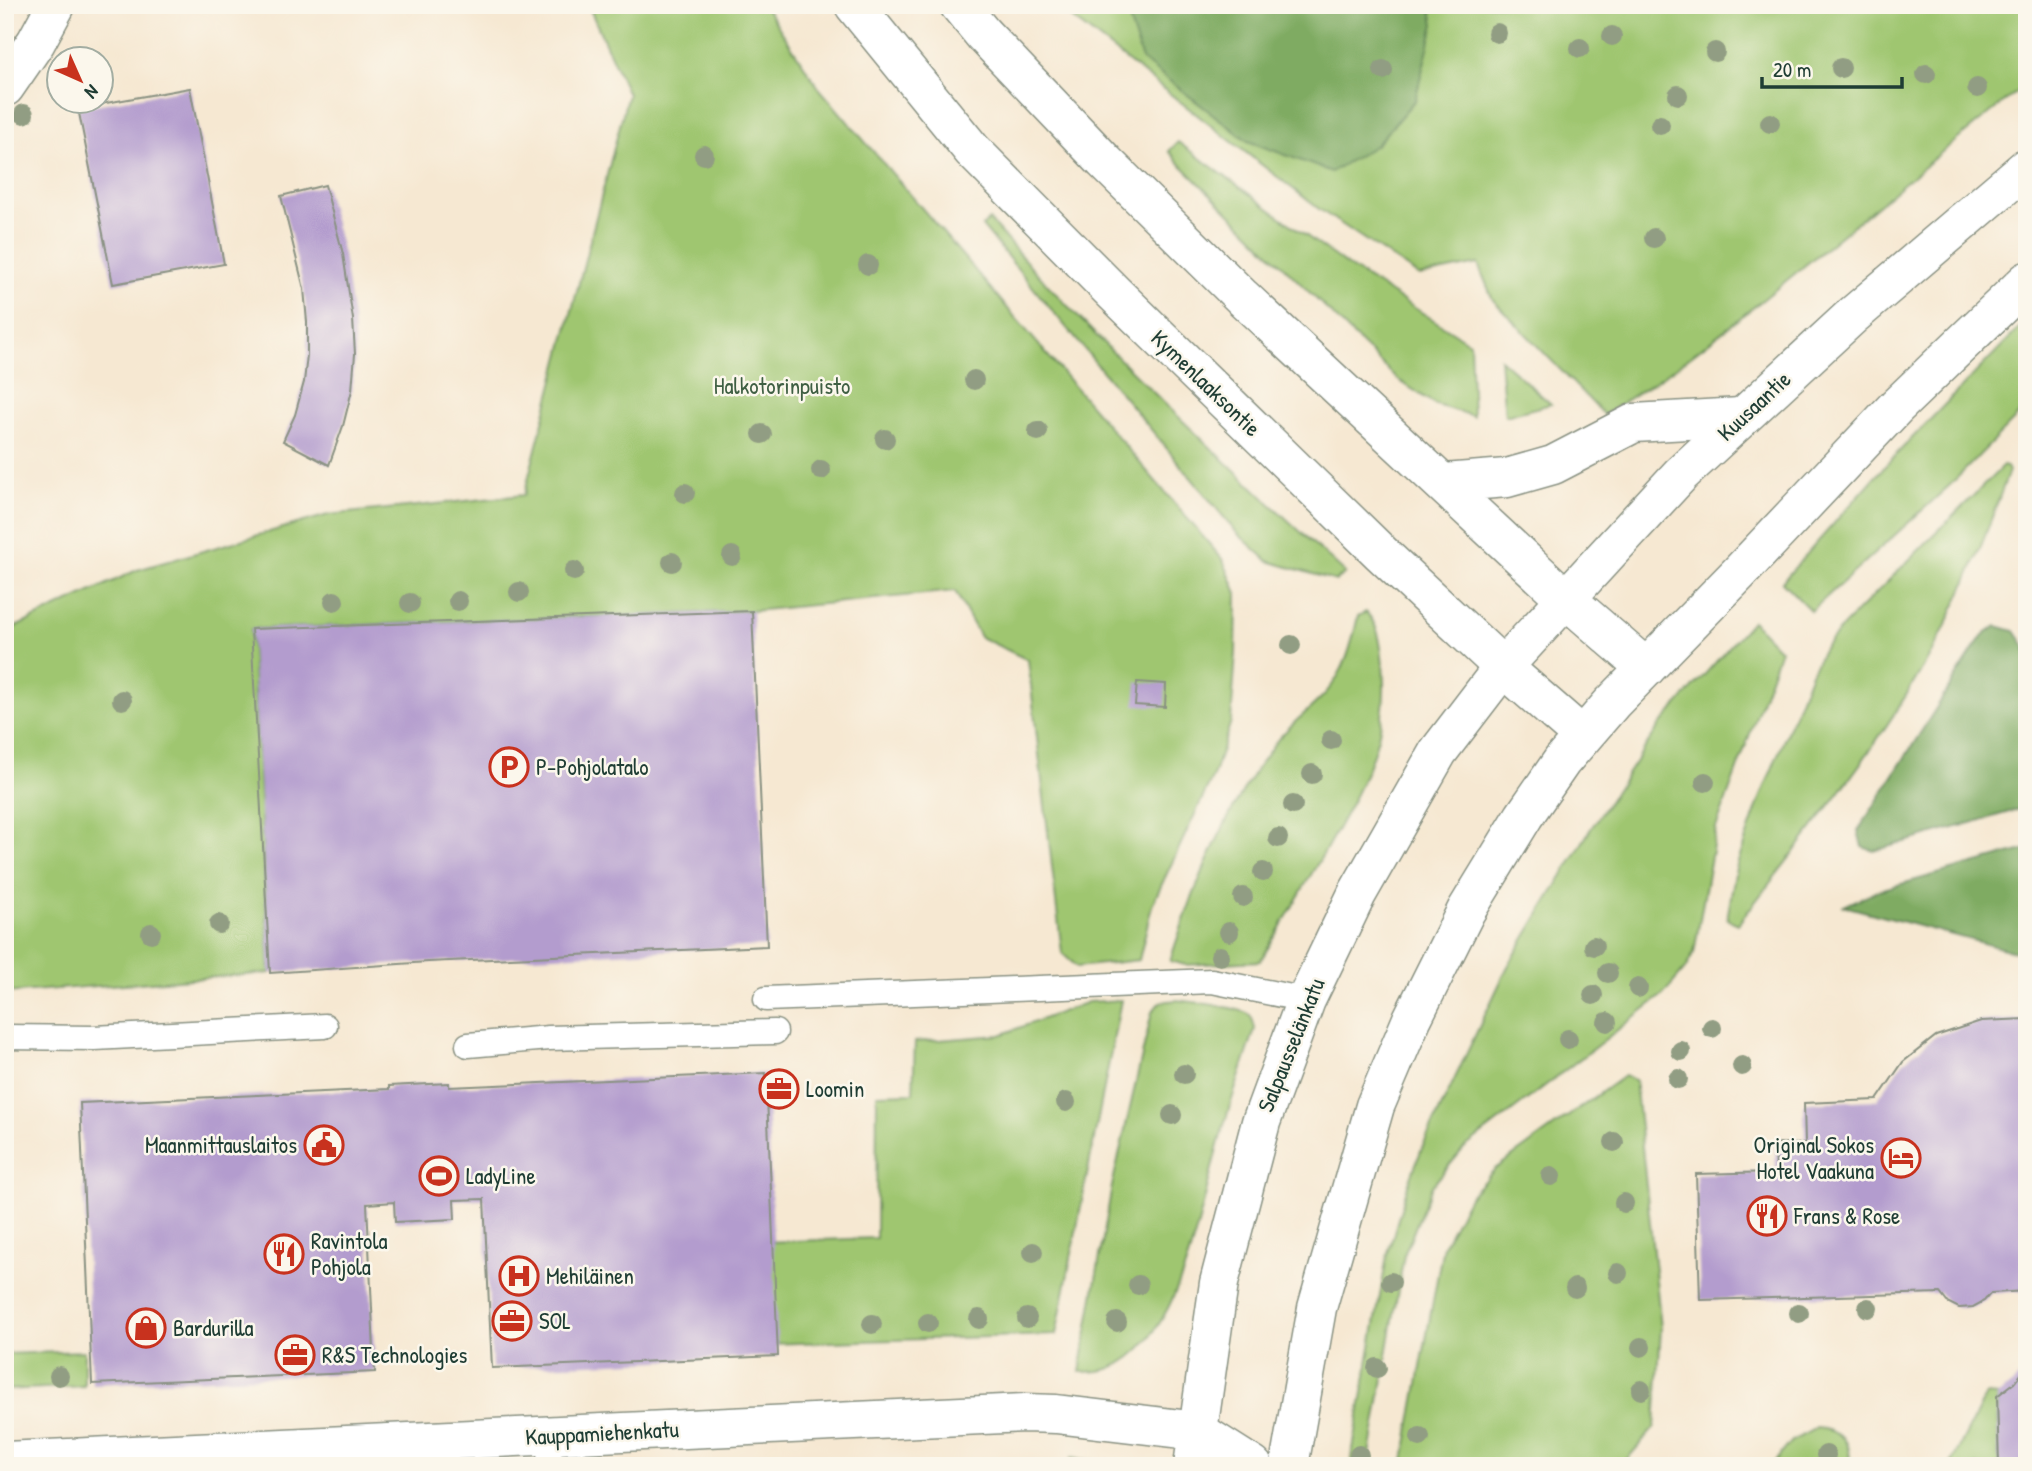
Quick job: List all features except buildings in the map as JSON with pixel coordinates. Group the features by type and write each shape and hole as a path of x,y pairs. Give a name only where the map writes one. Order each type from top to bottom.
{"main road":[{"path":"5,87 36,42 56,5"},
{"name":"Kymenlaaksontie","path":"854,5 972,150 1124,303 1381,553 1503,667 1582,736"},
{"path":"959,5 1104,162 1351,401 1444,483 1565,598 1646,668"},
{"name":"Kuusaantie","path":"1503,667 1659,496 1741,417 1852,316 2027,167"},
{"path":"1289,1466 1317,1308 1375,1106 1412,1019 1466,911 1524,816 1582,736 1897,406 2027,281"},
{"path":"1444,483 1507,478 1553,465 1634,423 1741,417"},
{"name":"Salpausselänkatu","path":"1195,1448 1219,1283 1261,1122 1306,1000 1357,894 1438,752 1503,667"},
{"name":"Kauppamiehenkatu","path":"5,1461 549,1451 1025,1413 1056,1414 1195,1448"},
{"path":"1195,1448 1253,1466"}],"lane":[{"path":"766,999 1212,981 1306,1000"},
{"path":"5,1037 94,1038 325,1026"},
{"path":"468,1045 550,1038 775,1032"}],"green space":[{"name":"Halkotorinpuisto","path":"588,5 764,5 819,88 1223,560 1237,593 1231,721 1214,774 1152,905 1139,960 1077,967 1062,953 1028,660 980,637 955,591 752,611 251,629 270,973 5,993 5,632 137,570 328,515 524,495 628,94"},
{"path":"1055,5 2027,5 2027,84 1723,331 1679,365 1604,415 1493,300 1478,264 1419,276 1319,209"},
{"path":"1430,5 1434,24 1415,100 1376,145 1331,172 1248,141 1142,60 1125,6"},
{"path":"1178,142 1345,264 1470,343 1473,416 1436,405 1397,379 1182,166 1169,151"},
{"path":"989,220 1118,357 1345,573 1336,581 1268,561 1237,533 982,226"},
{"path":"2027,320 2027,401 2020,414 1950,485 1811,611 1782,582 1884,467"},
{"path":"1500,359 1551,404 1505,416"},
{"path":"2003,466 2009,471 1952,613 1897,710 1820,819 1738,924 1727,919 1736,868 1759,801 1811,673 1824,648"},
{"path":"1366,612 1376,627 1380,644 1384,685 1379,735 1362,781 1325,851 1260,961 1185,965 1170,961 1201,875 1241,794 1275,743 1332,685 1347,657 1358,616"},
{"path":"1752,621 1780,650 1716,828 1694,953 1685,969 1663,995 1464,1148 1432,1186 1404,1255 1368,1466 1350,1466 1387,1256 1408,1185 1422,1148 1507,968 1590,830 1660,725"},
{"path":"1997,626 2015,631 2027,649 2027,807 1874,851 1862,847 1858,831 1982,636"},
{"path":"2027,849 2027,955 1844,906 1876,891"},
{"path":"1121,1000 1056,1335 768,1344 764,1242 876,1238 877,1094 913,1093 915,1042 1000,1035 1088,1002"},
{"path":"1177,1000 1243,1011 1249,1014 1255,1029 1220,1137 1183,1274 1170,1305 1154,1332 1134,1354 1111,1368 1080,1372 1112,1186 1152,1012 1160,1002"},
{"path":"1624,1076 1635,1080 1661,1328 1655,1427 1621,1466 1403,1466 1443,1246 1469,1197 1495,1169"},
{"path":"84,1351 84,1386 5,1390 5,1354"},
{"path":"1986,1395 1997,1396 1999,1466 1950,1466"},
{"path":"1816,1428 1831,1431 1843,1439 1850,1450 1851,1466 1771,1466 1792,1441"},
{"path":"1071,1458 1103,1462 1118,1466 1070,1466"}],"place":[{"name":"P-Pohjolatalo","path":"509,767"},
{"name":"Loomin","path":"779,1089"},
{"name":"Maanmittauslaitos","path":"324,1145"},
{"name":"Original Sokos Hotel Vaakuna","path":"1901,1158"},
{"name":"LadyLine","path":"439,1176"},
{"name":"Frans & Rose","path":"1767,1216"},
{"name":"Ravintola Pohjola","path":"284,1254"},
{"name":"Mehiläinen","path":"519,1276"},
{"name":"SOL","path":"512,1321"},
{"name":"Bardurilla","path":"146,1328"},
{"name":"R&S Technologies","path":"295,1355"}]}
